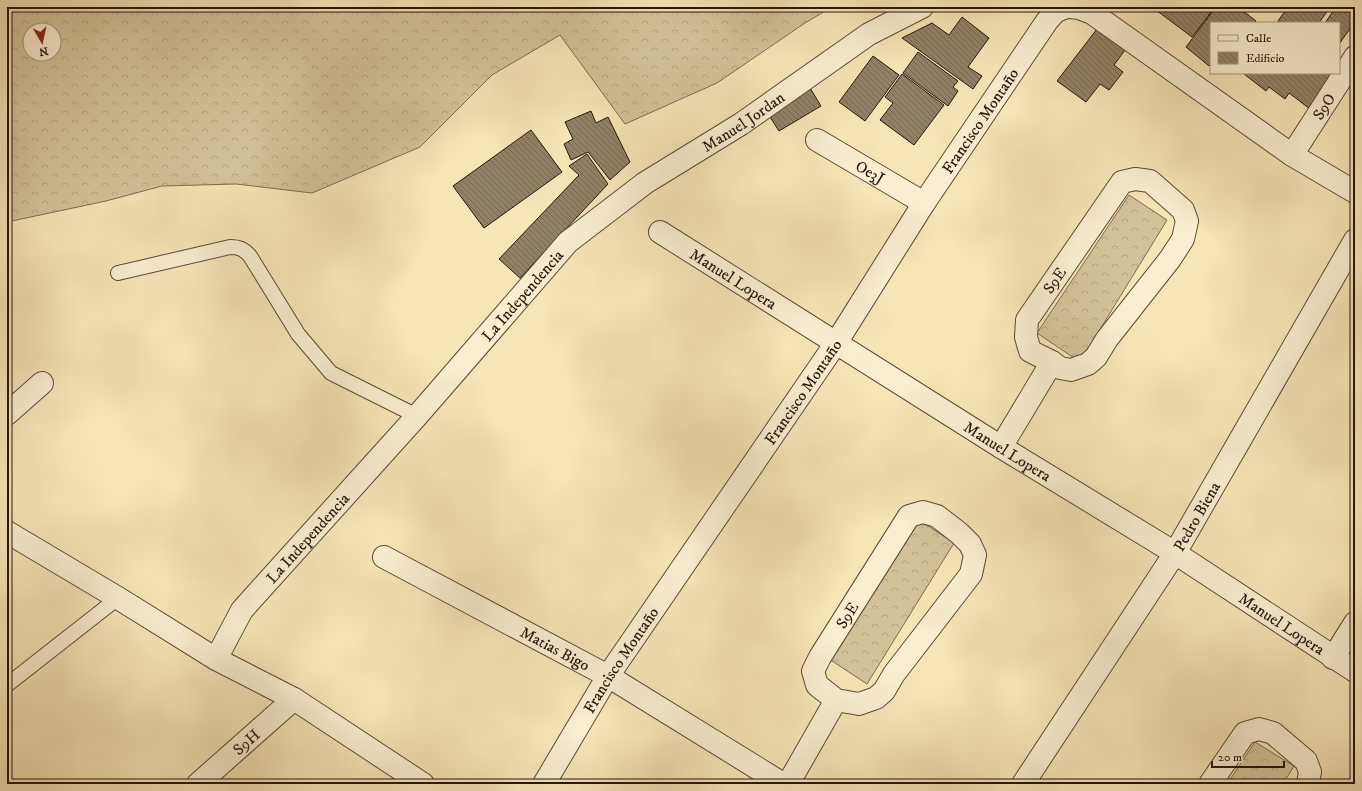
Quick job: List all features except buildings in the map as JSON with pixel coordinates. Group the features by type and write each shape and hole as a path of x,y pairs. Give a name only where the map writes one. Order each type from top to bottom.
{"street":[{"name":"Manuel Jordan","path":"568,242 645,184 740,124 869,34 922,7"},
{"name":"Francisco Montaño","path":"544,784 608,676 836,343 924,203 1047,21 1056,11 1067,7"},
{"path":"1070,7 1079,8 1092,13 1292,155 1355,192"},
{"name":"S9O","path":"1292,155 1355,57"},
{"name":"Oe3J","path":"817,140 924,203"},
{"name":"S9E","path":"1135,178 1150,181 1183,210 1187,221 1183,240 1170,259 1107,339 1096,358 1088,364 1071,370 1060,368 1052,362 1030,351 1026,337 1027,320 1122,182 1135,178"},
{"name":"Manuel Lopera","path":"660,232 1001,447 1175,553 1355,671"},
{"name":"Pedro Biena","path":"1023,784 1175,553 1355,240"},
{"name":"La Independencia","path":"216,659 242,610 417,416 568,242"},
{"path":"1001,447 1052,362"},
{"path":"7,414 42,383"},
{"name":"S9E","path":"923,512 938,516 970,544 975,555 971,574 894,674 884,691 876,698 859,704 836,700 817,685 813,671 820,657 909,516 923,512"},
{"path":"7,532 118,598 216,659 294,699 423,784"},
{"name":"Matias Bigo","path":"384,557 608,676 783,784"},
{"path":"1333,658 1355,623"},
{"name":"S9H","path":"198,784 294,699"},
{"path":"788,784 836,700"},
{"path":"1210,784 1245,733 1259,729 1273,733 1306,761 1309,778"}],"lane":[{"path":"118,273 230,247 239,247 250,256 298,334 331,373 417,416"},
{"path":"7,685 118,598"}],"green space":[{"path":"7,7 832,7 805,23 717,83 625,124 560,35 492,75 420,147 312,193 236,184 162,186 106,201 7,222"},
{"path":"1129,195 1167,220 1080,362 1037,333"},
{"path":"916,518 954,543 867,684 823,655"},
{"path":"1255,742 1294,766 1283,784 1227,784"}]}
